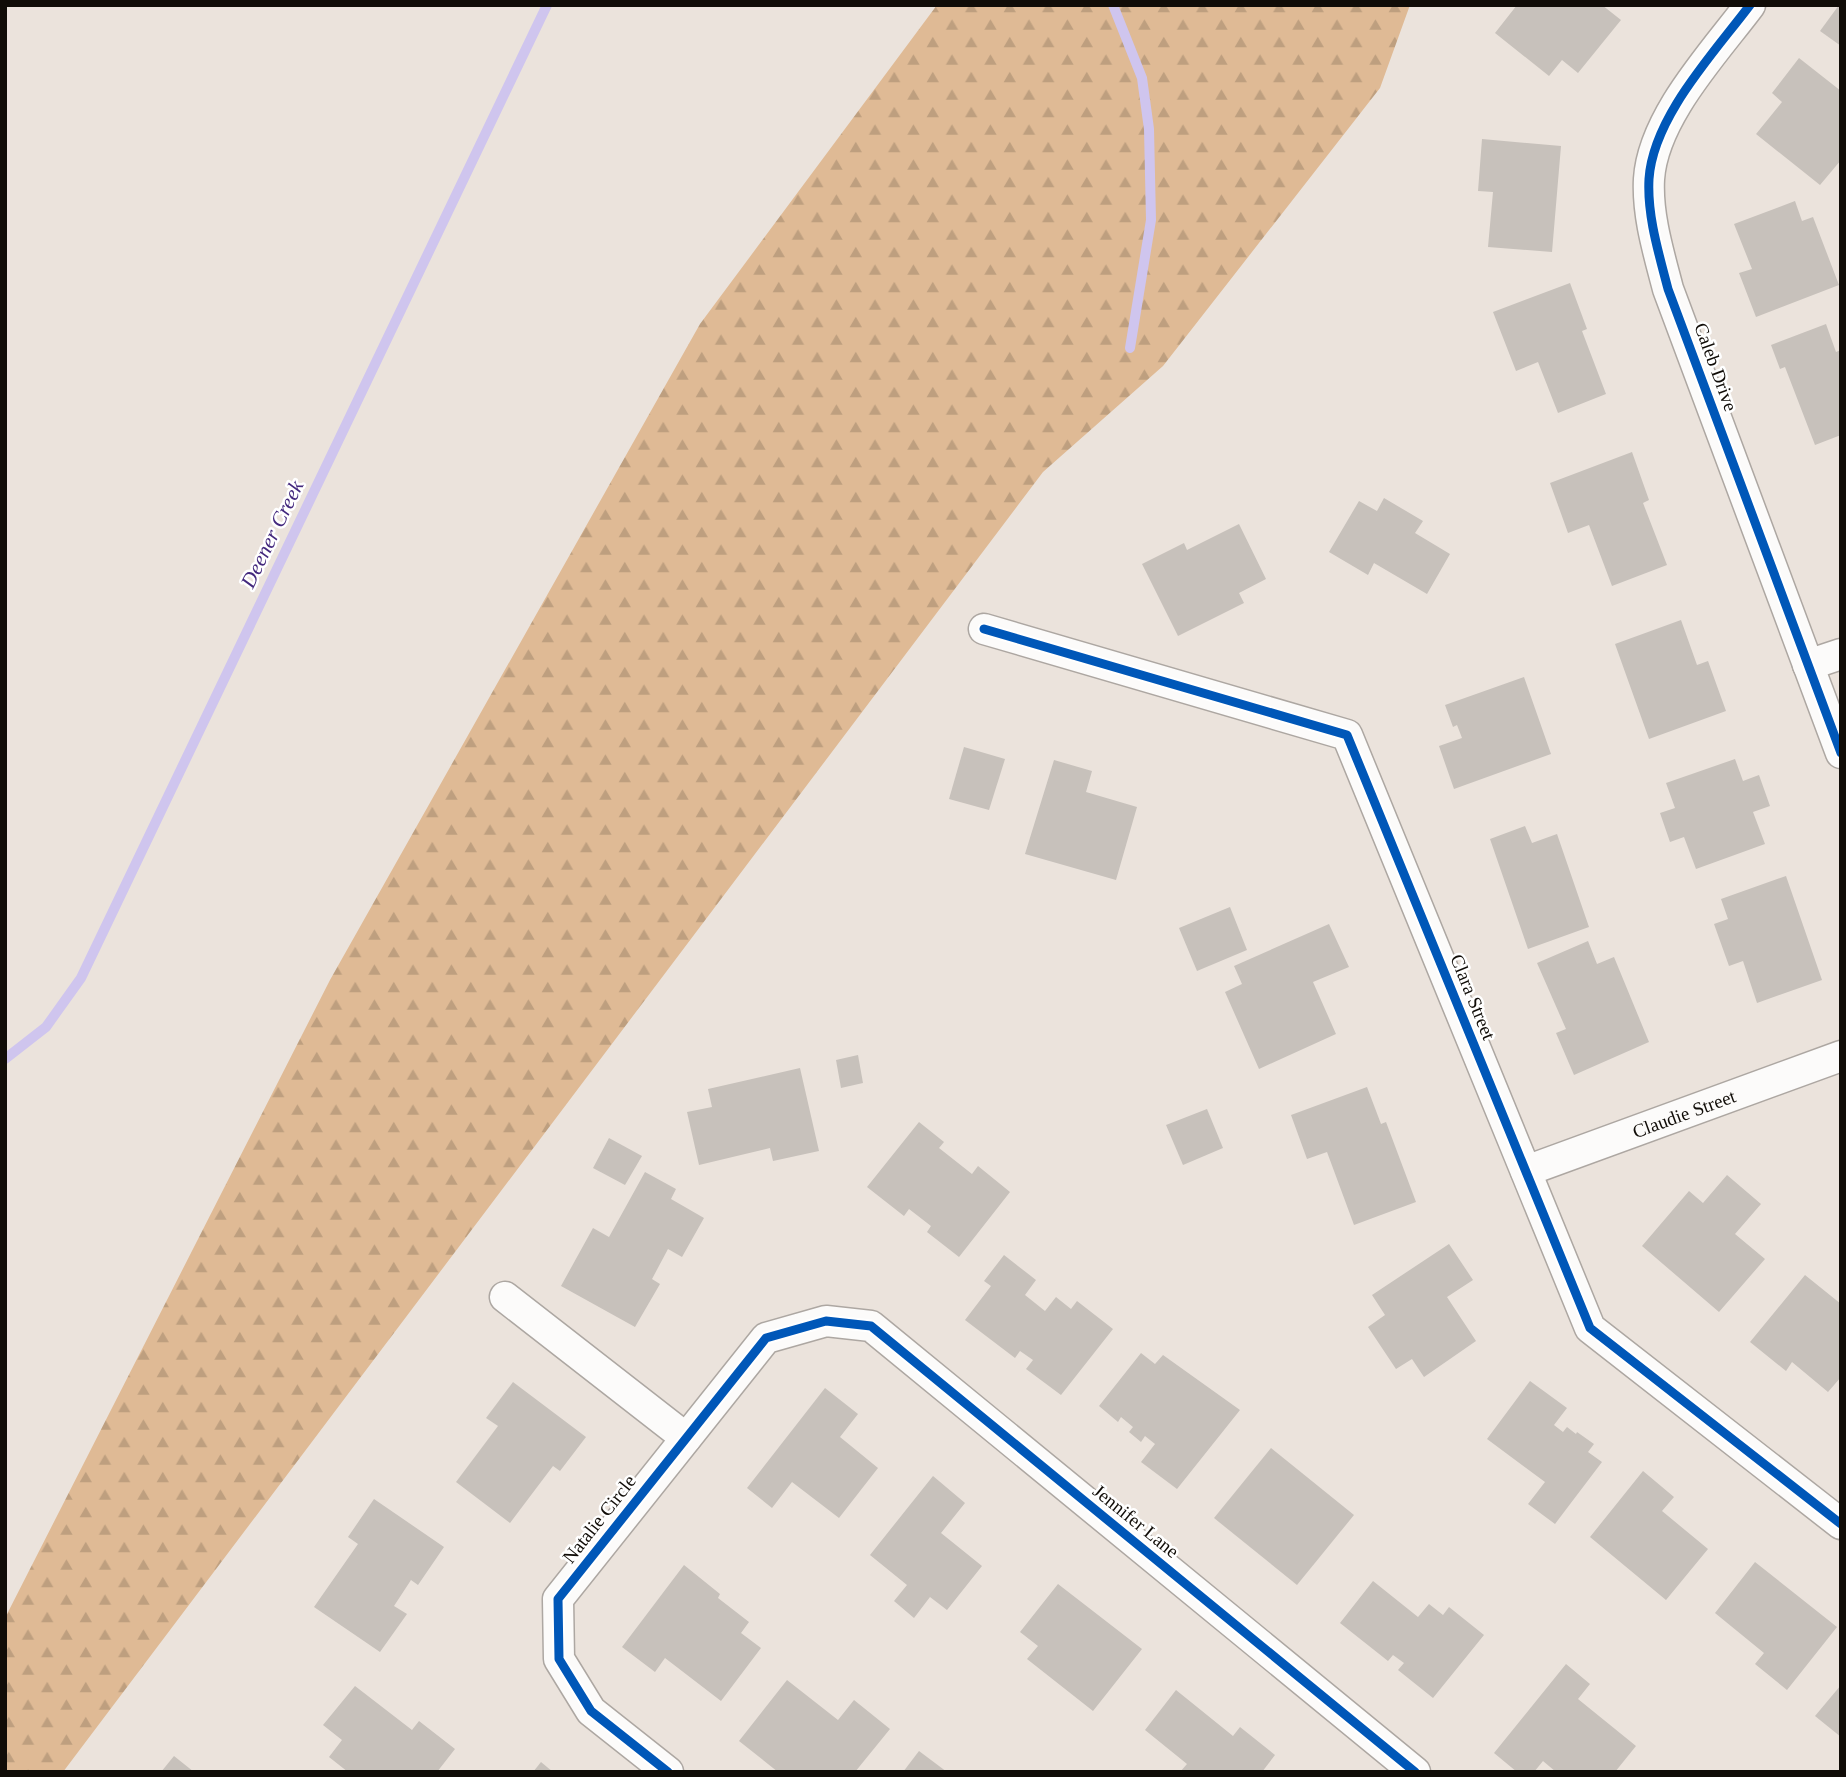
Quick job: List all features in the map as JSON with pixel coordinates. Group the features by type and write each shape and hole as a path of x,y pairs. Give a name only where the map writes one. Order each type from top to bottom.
{"street":[{"name":"Caleb Drive","path":"1750,5 1666,117 1649,177 1654,235 1668,289 1841,753"},
{"name":"Clara Street","path":"984,629 1347,734 1590,1328 1841,1524"},
{"path":"1808,665 1841,654"},
{"name":"Claudie Street","path":"1526,1171 1841,1056"},
{"path":"505,1297 686,1438"},
{"name":"Natalie Circle","path":"668,1772 591,1711 559,1659 558,1599 766,1338 826,1321"},
{"name":"Jennifer Lane","path":"826,1321 871,1326 1415,1772"}],"green space":[{"path":"937,5 1410,5 1380,88 1163,366 1043,472 63,1772 5,1772 5,1618 330,980 700,324"}],"building":[{"path":"1517,5 1602,5 1621,20 1578,73 1562,60 1549,76 1495,33"},
{"path":"1841,5 1841,46 1820,31"},
{"path":"1799,58 1841,91 1841,160 1820,185 1756,134 1782,102 1772,93"},
{"path":"1482,139 1561,146 1552,252 1488,247 1493,192 1478,191"},
{"path":"1795,201 1802,221 1813,217 1839,285 1756,317 1739,273 1752,269 1734,224"},
{"path":"1570,283 1587,329 1582,331 1606,394 1558,413 1538,362 1516,371 1493,312"},
{"path":"1826,324 1836,352 1841,350 1841,435 1815,445 1785,367 1780,369 1771,345"},
{"path":"1632,452 1649,500 1643,503 1667,565 1612,586 1589,525 1568,533 1550,483"},
{"path":"1384,498 1423,521 1415,533 1450,554 1427,594 1374,563 1368,575 1329,552 1359,501 1377,511"},
{"path":"1239,524 1266,579 1239,593 1244,603 1178,636 1142,564 1184,543 1187,550"},
{"path":"1681,620 1697,665 1708,661 1726,711 1649,739 1615,644"},
{"path":"1524,677 1551,754 1454,789 1439,746 1462,738 1457,725 1453,727 1445,705"},
{"path":"964,747 1005,759 989,810 949,799"},
{"path":"1735,759 1743,781 1759,775 1770,806 1753,812 1765,844 1696,869 1684,837 1670,842 1660,813 1675,808 1666,783"},
{"path":"1054,760 1092,771 1086,792 1137,807 1116,880 1025,854"},
{"path":"1525,826 1532,843 1557,834 1589,927 1528,949 1490,839"},
{"path":"1786,876 1822,980 1757,1003 1743,961 1729,966 1714,924 1728,919 1721,899"},
{"path":"1230,907 1247,950 1197,971 1179,928"},
{"path":"1329,924 1349,967 1313,982 1336,1034 1259,1069 1225,992 1242,984 1234,966"},
{"path":"1588,941 1597,964 1614,957 1649,1042 1574,1075 1556,1033 1566,1029 1537,963"},
{"path":"858,1055 863,1083 841,1088 836,1060"},
{"path":"800,1068 819,1151 773,1161 770,1148 699,1165 687,1112 712,1107 708,1089"},
{"path":"1367,1087 1381,1124 1386,1122 1416,1202 1354,1225 1327,1152 1307,1159 1291,1115"},
{"path":"1207,1109 1223,1148 1183,1165 1166,1125"},
{"path":"919,1122 944,1142 939,1148 972,1174 978,1166 1010,1192 959,1257 927,1232 931,1226 909,1209 904,1216 867,1187"},
{"path":"609,1138 642,1156 625,1185 593,1168"},
{"path":"645,1172 676,1189 671,1199 704,1218 682,1257 668,1249 652,1279 660,1284 635,1327 561,1286 593,1228 609,1237"},
{"path":"1727,1175 1761,1204 1735,1234 1765,1259 1719,1312 1642,1246 1689,1191 1703,1203"},
{"path":"1449,1244 1473,1280 1447,1297 1476,1341 1424,1377 1412,1359 1396,1369 1368,1327 1385,1315 1372,1295"},
{"path":"1004,1255 1036,1280 1025,1295 1045,1311 1056,1297 1071,1309 1077,1301 1113,1329 1061,1395 1026,1369 1033,1360 1020,1351 1015,1358 965,1320 991,1286 984,1281"},
{"path":"1805,1275 1841,1304 1841,1377 1828,1392 1792,1362 1786,1371 1750,1342"},
{"path":"1141,1353 1155,1364 1163,1355 1240,1410 1177,1489 1141,1462 1155,1444 1145,1436 1141,1442 1129,1432 1133,1427 1121,1417 1118,1422 1099,1406"},
{"path":"1530,1381 1567,1408 1554,1425 1563,1432 1567,1427 1594,1444 1588,1452 1602,1462 1555,1524 1528,1504 1545,1482 1487,1439"},
{"path":"513,1382 586,1437 560,1471 553,1466 510,1523 456,1482 498,1426 486,1418"},
{"path":"825,1388 858,1414 840,1437 878,1468 839,1518 792,1482 772,1508 747,1488"},
{"path":"1271,1448 1354,1515 1297,1585 1214,1518"},
{"path":"1643,1471 1674,1497 1662,1511 1708,1549 1666,1600 1590,1537"},
{"path":"933,1476 965,1503 941,1533 982,1566 947,1610 930,1597 914,1618 894,1601 907,1585 870,1555"},
{"path":"374,1499 444,1547 418,1585 411,1580 394,1606 407,1614 380,1652 314,1607 358,1544 348,1537"},
{"path":"1755,1562 1837,1627 1787,1690 1755,1664 1764,1653 1715,1613"},
{"path":"684,1565 720,1594 718,1598 749,1622 741,1633 761,1648 721,1701 665,1658 655,1672 622,1647"},
{"path":"1373,1581 1418,1617 1429,1604 1443,1615 1449,1607 1484,1635 1433,1698 1398,1670 1404,1663 1393,1655 1388,1661 1340,1623"},
{"path":"1058,1584 1142,1649 1093,1711 1027,1659 1038,1646 1020,1632"},
{"path":"1566,1664 1590,1684 1578,1699 1636,1746 1615,1772 1556,1772 1543,1761 1534,1772 1517,1772 1494,1753"},
{"path":"787,1680 838,1720 854,1700 890,1729 855,1772 778,1772 739,1741"},
{"path":"1841,1685 1841,1737 1815,1716"},
{"path":"355,1686 412,1730 419,1721 455,1749 437,1772 348,1772 329,1757 342,1740 323,1725"},
{"path":"1176,1690 1233,1736 1240,1727 1275,1755 1262,1772 1180,1772 1187,1764 1145,1730"},
{"path":"919,1751 947,1772 903,1772"},
{"path":"174,1756 194,1772 161,1772"},
{"path":"541,1762 553,1772 533,1772"}],"waterway":[{"name":"Deener Creek","path":"5,1059 46,1027 81,978 547,5"},
{"path":"1113,5 1142,78 1149,129 1151,220 1130,348"}],"cycle path":[{"path":"1750,5 1703,65 1661,132 1649,179 1650,207 1668,289 1841,753"},
{"path":"984,629 1347,735 1590,1328 1841,1524"},
{"path":"668,1772 591,1711 559,1659 558,1599 766,1338 826,1321 871,1326 1415,1772"}]}
